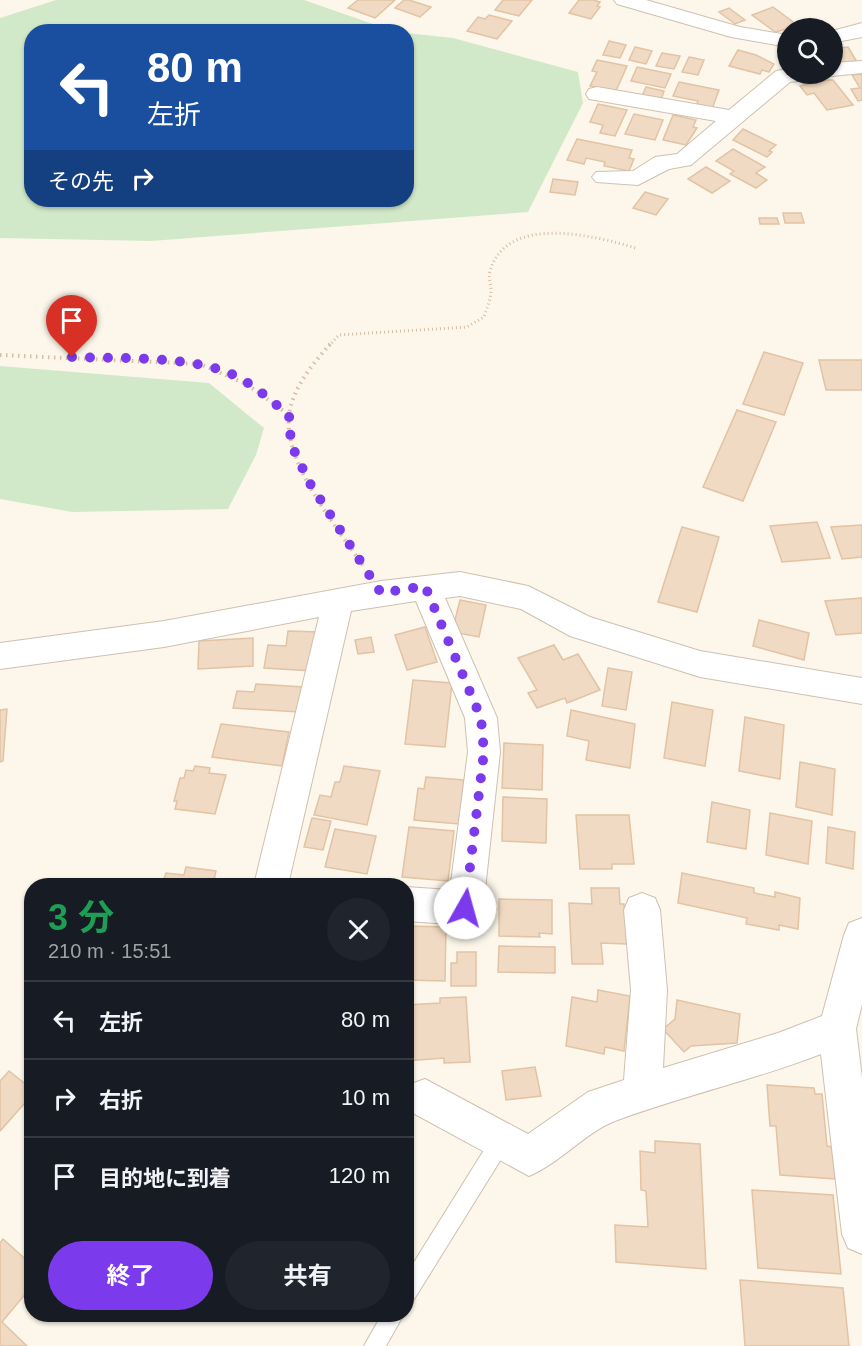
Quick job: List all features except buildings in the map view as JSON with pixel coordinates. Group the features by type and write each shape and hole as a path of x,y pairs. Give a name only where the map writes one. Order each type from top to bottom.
{"street":[{"path":"624,0 707,14 738,33 777,39"},
{"path":"848,34 862,53"},
{"path":"843,69 862,67"},
{"path":"604,177 638,178 663,162 683,160 777,82"},
{"path":"597,94 734,118"},
{"path":"0,656 164,634 338,603 381,593 425,586 460,584 484,587 528,598 581,627 700,664 862,691"},
{"path":"414,905 465,908 484,752 481,718 425,586"},
{"path":"273,878 338,603"},
{"path":"642,910 649,990 642,1094"},
{"path":"862,935 837,1029 862,1234"},
{"path":"424,1098 529,1156 602,1106 778,1052 837,1029"}],"lane":[{"path":"414,1281 501,1141"},
{"path":"374,1346 389,1322"}],"path":[{"path":"381,593 309,482 291,444 289,415 304,379 339,335 467,327 484,317 491,295 490,272 502,251 525,236 575,232 636,248"},
{"path":"0,355 200,364 229,373 250,384 289,415"}],"green space":[{"path":"56,0 304,0 373,24 24,24 24,207 414,207 414,34 453,38 578,72 583,103 528,212 151,241 0,238 0,18"},
{"path":"0,366 209,383 264,428 256,455 228,509 72,512 0,499"}],"route":[{"path":"72,357 200,364 229,373 250,384 289,415 291,444 309,482 381,593 425,586 481,718 484,752 465,908"}]}
